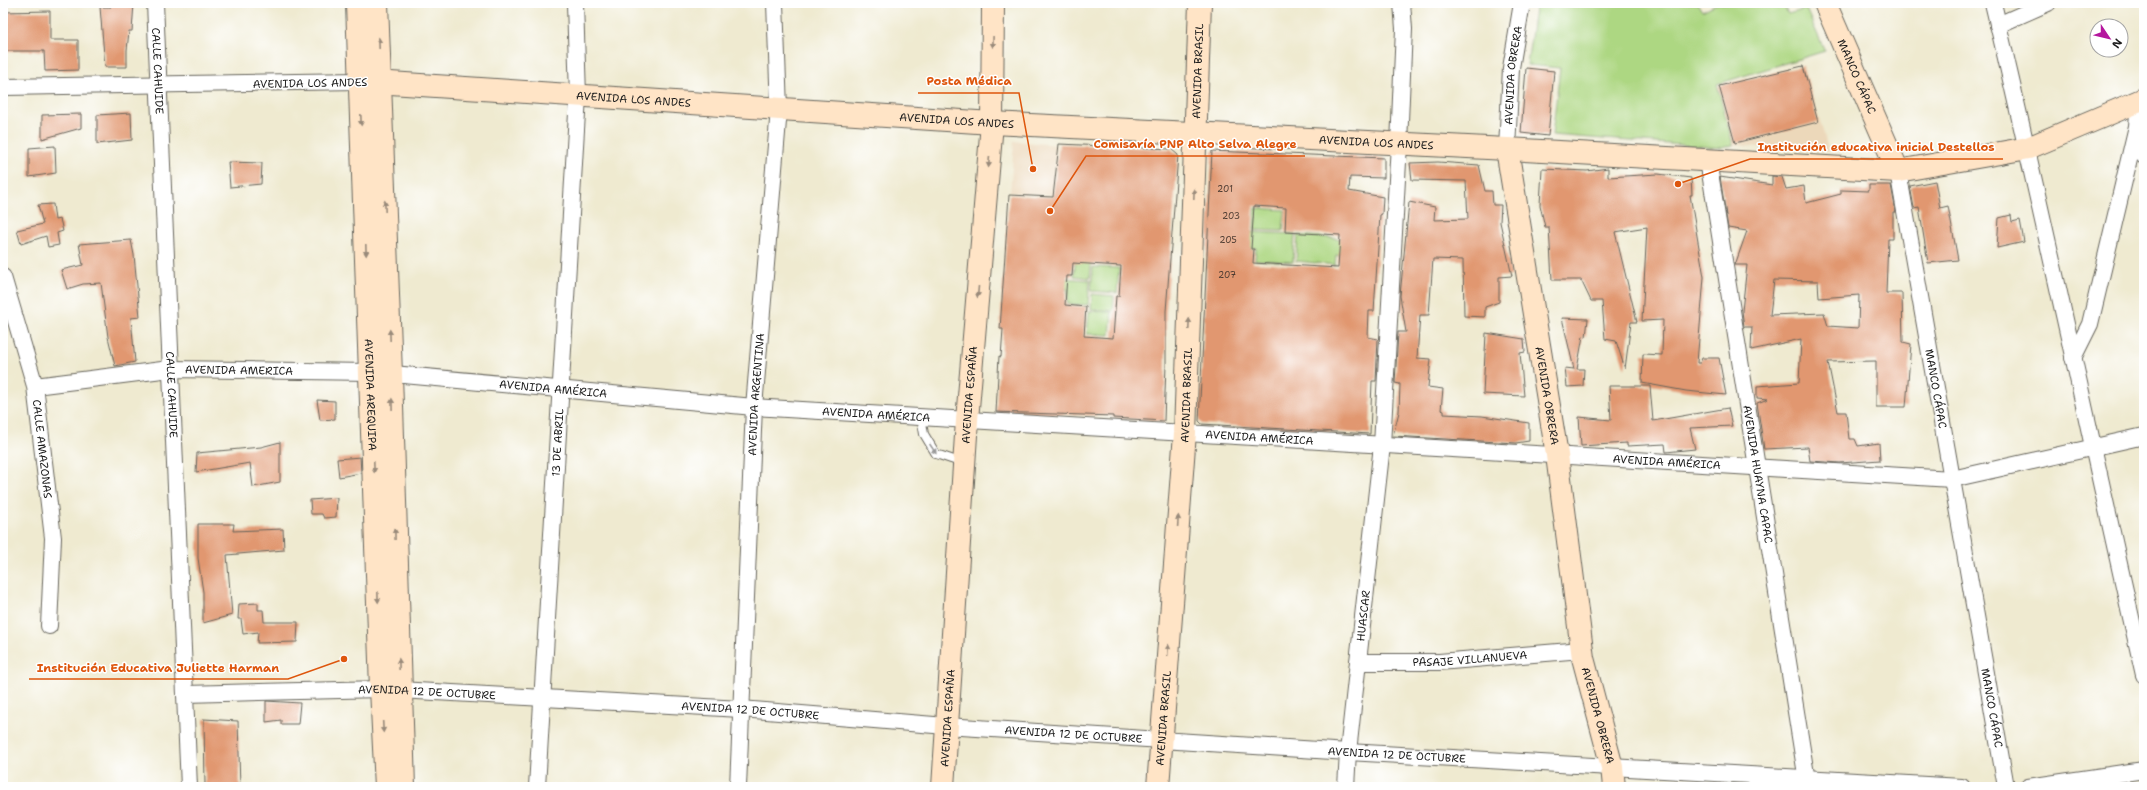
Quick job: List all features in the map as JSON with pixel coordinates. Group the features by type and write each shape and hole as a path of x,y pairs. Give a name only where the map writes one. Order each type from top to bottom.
{"street":[{"name":"CALLE CAHUIDE","path":"155,3 189,787"},
{"name":"AVENIDA AREQUIPA","path":"357,3 370,82 381,373 390,690 386,787"},
{"name":"AVENIDA AREQUIPA","path":"370,82 377,3"},
{"name":"13 DE ABRIL","path":"538,787 578,96 575,3"},
{"name":"AVENIDA ARGENTINA","path":"738,787 754,407 779,109 775,3"},
{"name":"AVENIDA ESPAÑA","path":"942,787 967,420 992,123 993,3"},
{"name":"AVENIDA BRASIL","path":"1158,787 1185,433 1200,3"},
{"path":"1382,445 1399,144 1404,29 1402,3"},
{"name":"AVENIDA OBRERA","path":"1522,3 1511,68 1507,149 1557,455 1582,650 1613,777"},
{"name":"MANCO CÁPAC","path":"1825,3 1898,171 2006,787"},
{"path":"1993,3 2028,148 2073,358 2144,674"},
{"path":"1998,25 2048,3"},
{"name":"AVENIDA LOS ANDES","path":"3,87 370,82 992,123 1507,149 1898,171 2028,148 2141,100"},
{"path":"2073,358 2090,324 2137,126 2141,100"},
{"path":"2137,126 2144,156"},
{"name":"AVENIDA HUAYNA CAPAC","path":"1708,160 1807,783"},
{"name":"CALLE AMAZONAS","path":"3,277 35,386 52,538 49,626"},
{"name":"AVENIDA AMERICA","path":"35,386 170,369 381,373"},
{"name":"AVENIDA AMÉRICA","path":"381,373 754,407 1952,479 2144,436"},
{"name":"HUASCAR","path":"1346,787 1348,752 1382,445"},
{"name":"PASAJE VILLANUEVA","path":"1358,662 1439,662 1582,650"},
{"name":"AVENIDA AREQUIPA","path":"390,690 404,787"},
{"name":"AVENIDA 12 DE OCTUBRE","path":"185,694 390,690 741,708 946,726 1348,752 1613,777 1962,787"},
{"path":"2038,786 2144,770"}],"lane":[{"path":"921,417 924,434 936,454 964,464"}],"shaded area":[{"path":"1804,66 1829,152 1734,145 1718,86"},
{"path":"1014,141 1057,145 1052,195 1010,193"}],"green space":[{"path":"1536,3 1697,3 1702,11 1718,3 1783,3 1788,14 1806,9 1825,51 1717,84 1733,145 1722,148 1552,135 1560,68 1527,65"},
{"path":"1256,208 1285,210 1283,231 1254,230"},
{"path":"1250,232 1295,234 1293,262 1255,260 1256,248 1249,248"},
{"path":"1298,235 1346,239 1344,256 1336,255 1335,265 1296,261"},
{"path":"1076,253 1092,254 1090,278 1074,276"},
{"path":"1093,267 1119,268 1117,293 1091,291"},
{"path":"1061,278 1090,280 1088,305 1067,304 1068,289 1060,289"},
{"path":"1092,294 1114,296 1113,311 1091,309"},
{"path":"1089,311 1112,312 1110,335 1087,334"}],"building":[{"path":"108,3 134,3 132,31 129,31 127,67 105,67 100,7 111,7"},
{"path":"50,11 50,40 78,40 78,70 45,71 44,51 3,51 3,12"},
{"path":"1803,66 1818,122 1735,143 1719,86"},
{"path":"1526,68 1554,71 1548,136 1521,133"},
{"path":"131,113 132,140 97,144 97,115"},
{"path":"81,114 81,128 42,139 42,115"},
{"path":"1059,144 1171,149 1178,155 1166,311 1164,421 1113,418 1113,416 996,412 999,356 1001,357 1003,329 1000,329 1009,195 1053,197","holes":["1073,263 1121,266 1119,296 1116,296 1113,338 1084,336 1086,307 1065,305 1067,276 1072,276"]},
{"path":"55,146 56,173 29,177 29,148"},
{"path":"1212,151 1384,158 1384,178 1350,177 1349,191 1383,197 1382,214 1380,215 1374,311 1369,311 1368,337 1378,339 1376,381 1372,381 1370,434 1202,424 1199,421","holes":["1254,206 1286,208 1285,232 1340,235 1338,268 1253,263 1254,249 1251,249"]},
{"path":"228,162 262,163 261,184 230,187"},
{"path":"1438,162 1479,165 1485,191 1492,191 1493,205 1501,205 1500,222 1512,276 1499,277 1499,302 1485,307 1485,317 1464,316 1463,260 1433,259 1429,315 1420,315 1417,358 1431,359 1428,387 1443,389 1441,410 1444,411 1444,414 1482,416 1529,423 1529,441 1516,443 1393,436 1399,412 1400,384 1395,383 1398,332 1406,332 1400,296 1409,202 1435,207 1434,220 1468,219 1466,181 1412,180 1410,163"},
{"path":"1608,168 1608,177 1658,174 1691,178 1692,195 1690,195 1704,277 1697,363 1700,363 1702,358 1719,358 1726,395 1686,391 1642,383 1643,354 1662,355 1663,320 1642,321 1647,227 1615,232 1637,322 1631,322 1625,369 1616,341 1605,339 1602,301 1591,301 1581,280 1552,280 1549,227 1545,227 1540,205 1542,169 1587,171"},
{"path":"1772,176 1782,177 1786,189 1804,186 1806,203 1841,194 1841,190 1869,191 1869,185 1891,185 1896,212 1893,212 1893,239 1888,239 1886,293 1902,293 1903,342 1911,344 1906,407 1876,407 1876,361 1828,362 1838,412 1846,412 1849,439 1855,439 1858,446 1879,443 1880,460 1840,463 1810,461 1808,447 1764,449 1757,403 1768,399 1757,398 1757,386 1799,383 1801,339 1751,350 1752,327 1744,327 1742,311 1747,265 1735,265 1747,231 1728,228 1720,177 1772,185","holes":["1774,280 1818,281 1819,298 1859,295 1858,328 1828,326 1824,313 1770,315"]},
{"path":"1935,181 1940,208 1948,206 1958,260 1928,263 1919,207 1914,208 1910,186"},
{"path":"53,204 55,220 60,219 63,231 57,233 59,245 48,247 46,236 21,244 17,230 43,224 38,205"},
{"path":"2011,215 2012,222 2020,220 2024,242 1997,248 1999,218"},
{"path":"131,240 134,255 140,317 131,318 135,362 115,366 108,337 101,283 83,284 67,289 61,270 83,265 79,244"},
{"path":"1562,318 1588,319 1586,337 1583,336 1577,369 1584,369 1583,386 1567,387 1565,368 1574,369"},
{"path":"1486,333 1524,339 1525,352 1520,353 1524,396 1483,394"},
{"path":"1609,386 1650,386 1653,421 1728,408 1732,426 1690,428 1695,449 1666,452 1665,444 1627,446 1627,443 1581,446 1579,417 1611,420"},
{"path":"317,400 335,401 335,419 320,420"},
{"path":"280,442 280,482 253,487 250,463 196,472 197,453 261,447"},
{"path":"360,457 361,473 339,477 337,459"},
{"path":"337,498 336,517 324,518 322,514 311,514 310,500"},
{"path":"198,524 234,524 233,531 283,529 284,550 227,555 232,615 203,623 203,592 198,558"},
{"path":"258,603 258,610 263,610 264,622 298,622 297,642 257,643 258,632 243,634 241,619 238,619 239,604"},
{"path":"266,701 300,703 298,724 281,724 281,720 266,722"},
{"path":"204,719 238,721 240,787 205,787"}],"place":[{"name":"Posta Médica","path":"1033,169"},
{"name":"Institución educativa inicial Destellos","path":"1678,184"},
{"name":"Comisaría PNP Alto Selva Alegre","path":"1050,211"},
{"name":"Institución Educativa Juliette Harman","path":"344,659"}]}
